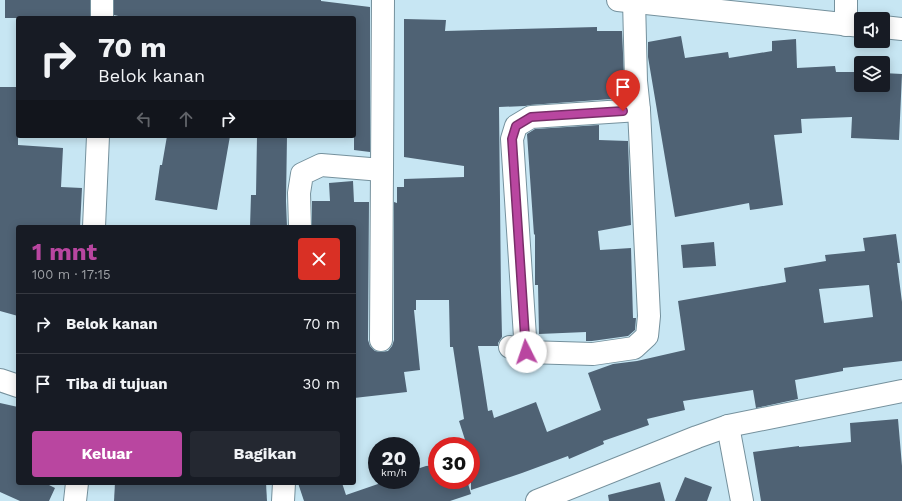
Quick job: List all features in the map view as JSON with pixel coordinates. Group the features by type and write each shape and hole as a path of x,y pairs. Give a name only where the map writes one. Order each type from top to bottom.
{"street":[{"path":"102,0 102,16"},
{"path":"381,340 383,0"},
{"path":"638,110 531,117 516,126 512,139 518,350 593,354 634,348 647,336 649,316 638,110 628,1 854,25 846,0"},
{"path":"890,28 902,29"},
{"path":"94,225 98,138"},
{"path":"300,225 299,193 302,174 321,165 382,170"},
{"path":"0,380 16,385"},
{"path":"538,501 697,436 728,426 902,391"},
{"path":"728,426 742,501"},
{"path":"75,501 77,485"},
{"path":"283,501 284,485"}],"building":[{"path":"5,0 90,0 90,16 16,16 16,18 5,18"},
{"path":"114,0 321,0 370,7 370,152 354,150 354,138 356,138 356,16 114,15"},
{"path":"404,19 446,20 445,31 597,27 597,31 622,31 625,98 499,107 502,337 498,343 498,346 478,346 488,411 492,410 494,418 536,402 547,432 601,410 588,373 613,364 637,361 685,350 678,301 786,282 784,268 826,261 825,255 865,251 863,238 896,234 900,263 897,263 902,302 902,361 843,368 843,371 795,380 798,399 756,408 753,390 683,401 685,410 647,419 649,425 603,441 604,444 569,459 568,456 480,487 480,437 464,437 459,421 464,419 453,347 450,347 449,300 416,300 416,310 414,310 420,370 404,372 407,392 356,398 356,225 312,225 312,201 330,201 329,183 353,181 354,202 369,202 368,340 370,346 375,351 388,351 394,340 394,202 397,203 397,187 404,187 404,179 464,177 464,166 404,157","holes":["869,285 873,317 824,323 819,289"]},
{"path":"681,36 685,58 728,52 729,58 772,51 772,41 796,39 797,68 835,66 836,72 854,72 854,92 890,92 890,73 902,74 899,140 851,138 852,117 801,119 802,133 774,135 783,205 750,210 749,203 675,217 648,57 648,42"},
{"path":"0,87 16,87 16,138 18,138 18,145 63,148 61,187 82,188 80,225 16,225 16,315 0,311"},
{"path":"599,125 599,140 628,141 631,225 598,231 600,250 631,248 633,318 636,318 635,330 628,336 592,341 586,341 586,332 539,334 538,285 535,285 535,234 534,235 527,134 535,129"},
{"path":"167,138 230,138 217,210 155,200 160,165 162,165"},
{"path":"257,138 287,138 287,225 250,225 251,195 256,195"},
{"path":"714,242 716,266 683,268 681,245"},
{"path":"0,403 16,407 16,485 49,485 55,488 49,501 20,501 0,492"},
{"path":"898,419 902,466 902,501 761,501 753,452 799,446 851,442 850,423"},
{"path":"428,466 428,489 470,489 471,494 450,501 304,501 299,485 343,485 346,495 368,487 368,489 420,489 420,468"},
{"path":"685,477 712,487 707,501 675,501"},
{"path":"660,482 665,501 609,501 608,495"},
{"path":"115,485 266,485 267,501 114,501"}],"route":[{"path":"526,352 512,139 516,126 531,117 623,111"}]}
